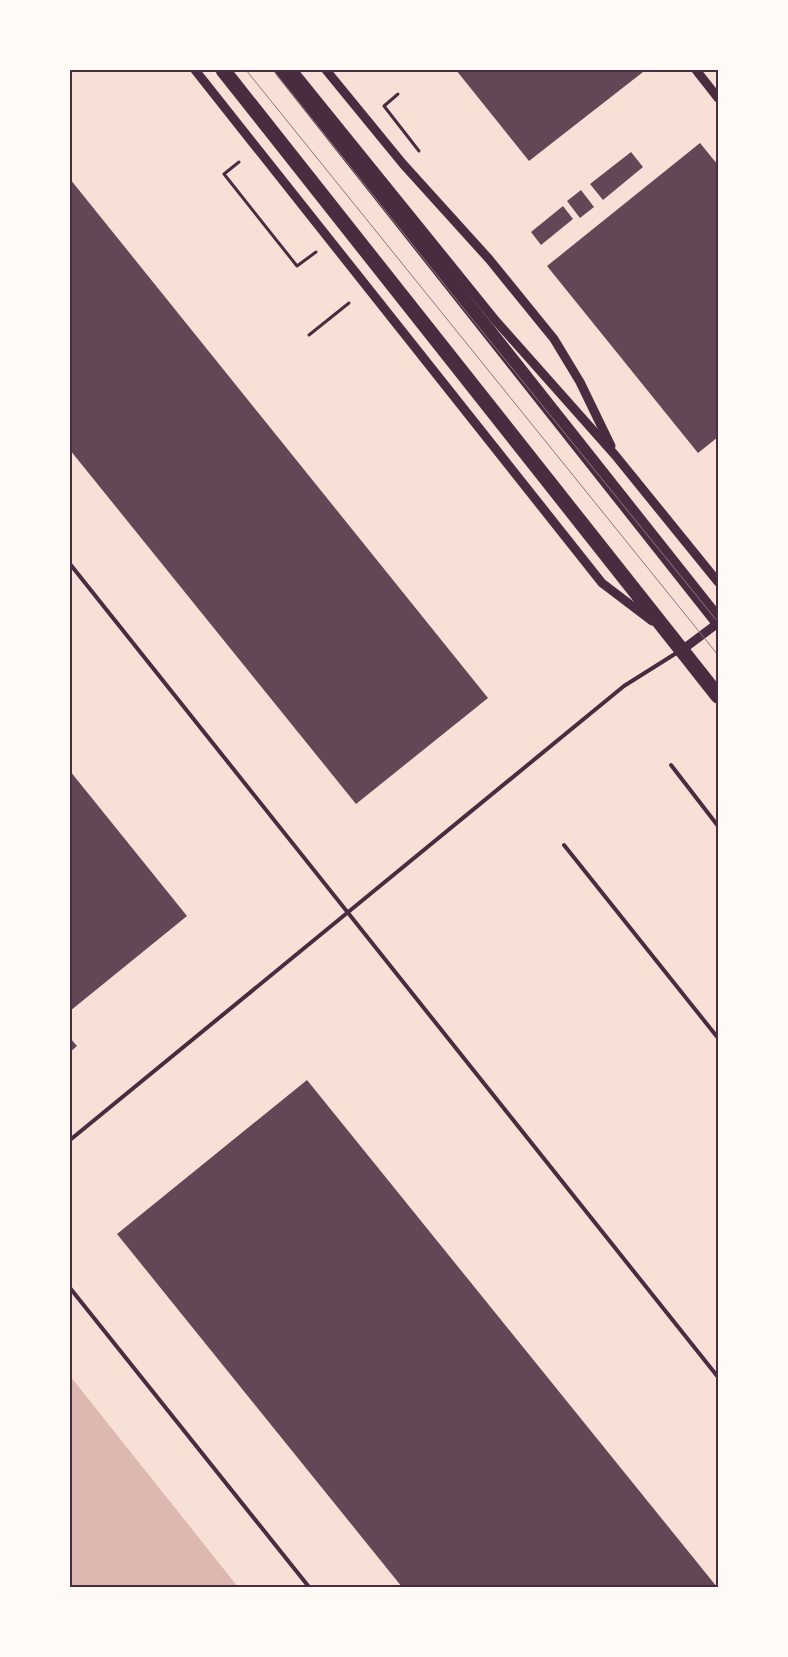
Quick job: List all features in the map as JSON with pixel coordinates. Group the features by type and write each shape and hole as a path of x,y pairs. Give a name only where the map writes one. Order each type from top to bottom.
{"highway":[{"path":"225,70 718,696"},
{"path":"282,70 718,622"}],"street":[{"path":"195,70 602,583 686,647"},
{"path":"225,70 718,687"},
{"path":"293,70 496,321 615,455 718,582"},
{"path":"326,70 403,164 489,259 554,339 580,382 615,455"},
{"path":"696,70 718,98"},
{"path":"686,647 718,622"}],"lane":[{"path":"70,564 347,914 718,1377"},
{"path":"70,1140 624,686 686,647"},
{"path":"671,764 718,826"},
{"path":"564,845 718,1038"},
{"path":"70,1288 309,1587"}],"path":[{"path":"398,94 384,106 422,155"},
{"path":"239,162 224,174 297,266"},
{"path":"309,335 349,303"}],"shaded area":[{"path":"70,1376 238,1587 70,1587"}],"building":[{"path":"456,70 641,70 643,72 529,161"},
{"path":"700,143 718,165 718,437 698,453 547,266"},
{"path":"631,152 643,167 603,200 590,184"},
{"path":"70,179 488,698 356,804 70,450"},
{"path":"581,190 594,207 580,218 567,201"},
{"path":"563,206 573,219 541,245 531,232"},
{"path":"70,771 187,916 70,1011"},
{"path":"70,1038 77,1046 70,1052"},
{"path":"307,1080 717,1587 402,1587 117,1234"}],"tram line":[{"path":"246,70 718,655"},
{"path":"273,70 718,622"}]}
